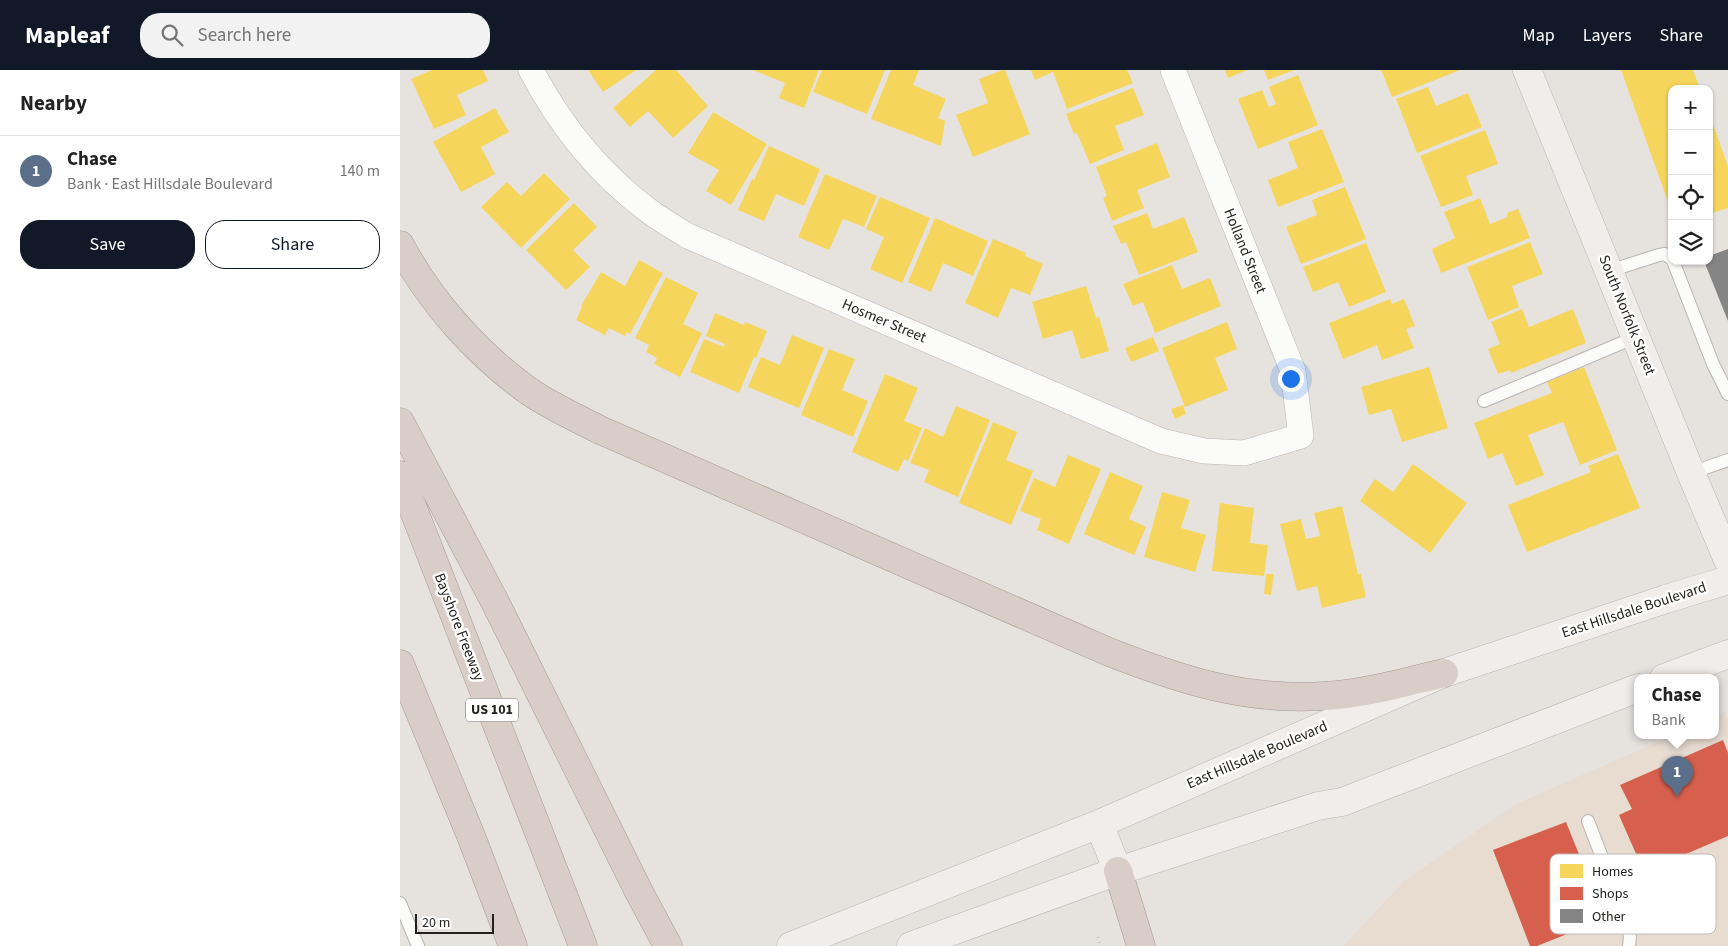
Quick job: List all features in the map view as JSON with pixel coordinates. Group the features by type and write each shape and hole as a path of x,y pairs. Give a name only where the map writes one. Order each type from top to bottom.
{"highway":[{"path":"400,245 425,286 472,343 531,392 564,412 600,430 1109,652 1190,682 1239,693 1279,697 1324,696 1368,690 1444,673"},
{"path":"400,422 495,602 639,892 668,946"},
{"name":"Bayshore Freeway","path":"400,475 583,946"},
{"path":"400,664 514,946"},
{"path":"1118,871 1141,946"}],"main road":[{"name":"South Norfolk Street","path":"1527,70 1728,560"},
{"name":"East Hillsdale Boulevard","path":"791,946 1099,824 1444,673 1728,580"},
{"path":"1675,674 1728,654"},
{"path":"911,946 1118,871 1318,806 1342,802 1634,690"},
{"path":"1099,824 1118,871"}],"street":[{"name":"Hosmer Street","path":"531,70 544,95 567,129 590,157 649,211 688,236 1160,441 1204,451 1244,453 1301,436"},
{"name":"Holland Street","path":"1173,70 1293,371 1301,436"}],"lane":[{"path":"1609,271 1659,255 1665,254 1668,257"},
{"path":"1674,265 1713,364 1728,394"},
{"path":"1484,401 1636,337"},
{"path":"1691,473 1728,460"},
{"path":"1588,821 1601,854"},
{"path":"639,892 661,946"},
{"path":"400,903 418,946"}],"path":[{"path":"1098,937 1100,946"}],"shaded area":[{"path":"1725,712 1728,719 1728,946 1343,946 1405,880 1516,804 1664,739 1719,739 1719,715"}],"building: Homes":[{"path":"432,70 483,70 488,81 457,95 466,115 434,129 411,79"},
{"path":"588,70 636,70 603,92"},
{"path":"656,70 676,70 708,106 673,138 648,111 630,127 613,108"},
{"path":"753,70 819,70 804,108 779,98 785,83"},
{"path":"822,70 885,70 867,114 813,92"},
{"path":"891,70 919,70 913,85 946,99 938,118 945,121 941,146 871,119"},
{"path":"1005,70 1030,134 973,157 956,115 988,103 979,79"},
{"path":"1031,70 1127,70 1133,83 1067,109 1053,72 1035,80"},
{"path":"1225,70 1247,70 1228,78"},
{"path":"1264,70 1294,70 1268,80"},
{"path":"1381,70 1460,70 1392,97"},
{"path":"1621,70 1693,70 1699,85 1668,85 1668,202"},
{"path":"1298,75 1318,125 1258,149 1238,99 1262,90 1269,107 1276,104 1269,87"},
{"path":"1428,87 1436,106 1468,93 1482,127 1417,153 1396,99"},
{"path":"1133,88 1144,115 1115,126 1124,150 1090,164 1077,133 1074,134 1066,114"},
{"path":"495,108 509,132 481,147 495,174 461,192 433,142"},
{"path":"713,112 767,144 731,205 706,191 719,170 688,153"},
{"path":"1713,124 1728,167 1728,208 1713,213"},
{"path":"1322,129 1344,182 1278,207 1268,180 1298,168 1288,142"},
{"path":"1485,130 1498,164 1466,176 1473,195 1441,207 1420,156"},
{"path":"1157,143 1170,177 1137,190 1144,208 1112,221 1103,198 1107,196 1096,167"},
{"path":"769,146 820,169 804,206 776,194 764,221 738,210"},
{"path":"544,173 570,199 521,248 481,207 507,182 521,196"},
{"path":"825,174 877,196 864,227 843,219 829,250 798,237"},
{"path":"1345,187 1366,239 1301,264 1286,227 1317,215 1312,200"},
{"path":"880,197 930,218 902,283 870,269 884,237 866,229"},
{"path":"1480,198 1490,224 1508,217 1507,213 1518,209 1530,238 1441,273 1432,249 1455,238 1444,212"},
{"path":"574,203 597,227 573,250 590,267 566,290 526,250"},
{"path":"1147,213 1153,229 1184,217 1198,252 1139,275 1126,242 1121,244 1113,226"},
{"path":"935,218 988,241 973,276 943,263 931,292 908,282"},
{"path":"993,239 1026,253 1025,256 1043,264 1030,295 1011,288 998,318 965,303"},
{"path":"1530,242 1543,274 1512,286 1519,307 1488,320 1467,267"},
{"path":"1366,243 1386,292 1349,307 1338,282 1313,292 1303,267"},
{"path":"639,260 663,273 630,334 627,332 625,336 609,328 605,335 576,320 581,306 601,272 625,286"},
{"path":"1172,265 1182,289 1210,278 1221,306 1155,333 1143,302 1133,306 1123,284"},
{"path":"666,277 698,293 683,324 702,333 680,377 654,364 657,358 646,352 649,345 635,338"},
{"path":"1086,286 1096,318 1099,317 1109,351 1081,359 1072,330 1043,339 1032,302"},
{"path":"1390,299 1392,304 1404,299 1415,326 1406,329 1414,348 1382,360 1377,345 1343,359 1329,323"},
{"path":"1522,309 1529,327 1573,309 1586,343 1511,373 1510,370 1498,374 1488,349 1500,344 1491,322"},
{"path":"715,313 744,325 745,322 767,331 739,393 690,372 704,339 724,347 725,344 706,336"},
{"path":"1227,322 1237,349 1215,358 1228,390 1185,407 1162,348"},
{"path":"792,335 824,348 799,408 748,387 761,357 780,365"},
{"path":"1153,337 1159,351 1131,362 1125,348"},
{"path":"829,349 855,359 842,390 868,401 853,437 801,415"},
{"path":"1429,367 1448,428 1402,442 1391,409 1369,415 1361,387"},
{"path":"1584,367 1617,450 1580,465 1563,422 1528,435 1544,475 1516,486 1502,453 1488,459 1474,423 1552,393 1547,382"},
{"path":"885,374 918,388 904,421 922,428 908,461 904,459 898,472 852,452"},
{"path":"1183,405 1186,414 1175,419 1171,409"},
{"path":"956,406 990,420 958,497 924,482 929,470 910,463 925,428 943,437"},
{"path":"993,422 1017,432 1006,460 1033,471 1011,525 959,503"},
{"path":"1618,454 1640,508 1527,552 1508,505 1591,472 1588,466"},
{"path":"1068,455 1101,469 1069,544 1037,530 1041,519 1020,511 1034,478 1055,487"},
{"path":"1413,464 1467,503 1430,553 1360,501 1375,479 1393,492"},
{"path":"1110,472 1143,486 1129,519 1146,527 1134,555 1084,534"},
{"path":"1162,492 1190,500 1181,528 1206,535 1195,572 1144,557"},
{"path":"1220,503 1254,508 1250,543 1268,545 1264,576 1212,571"},
{"path":"1342,506 1358,574 1361,574 1366,597 1322,608 1317,586 1297,591 1280,524 1301,519 1306,539 1320,536 1314,513"},
{"path":"1266,574 1274,574 1271,595 1264,594"}],"building: Shops":[{"path":"1723,740 1728,753 1728,836 1686,854 1636,854 1619,815 1632,809 1620,785"},
{"path":"1566,822 1579,854 1550,854 1550,934 1567,934 1537,946 1530,946 1493,850"}],"building: Other":[{"path":"1728,249 1728,321 1706,265 1713,265 1713,255"}],"place":[{"name":"Chase","path":"1677,797"}]}
